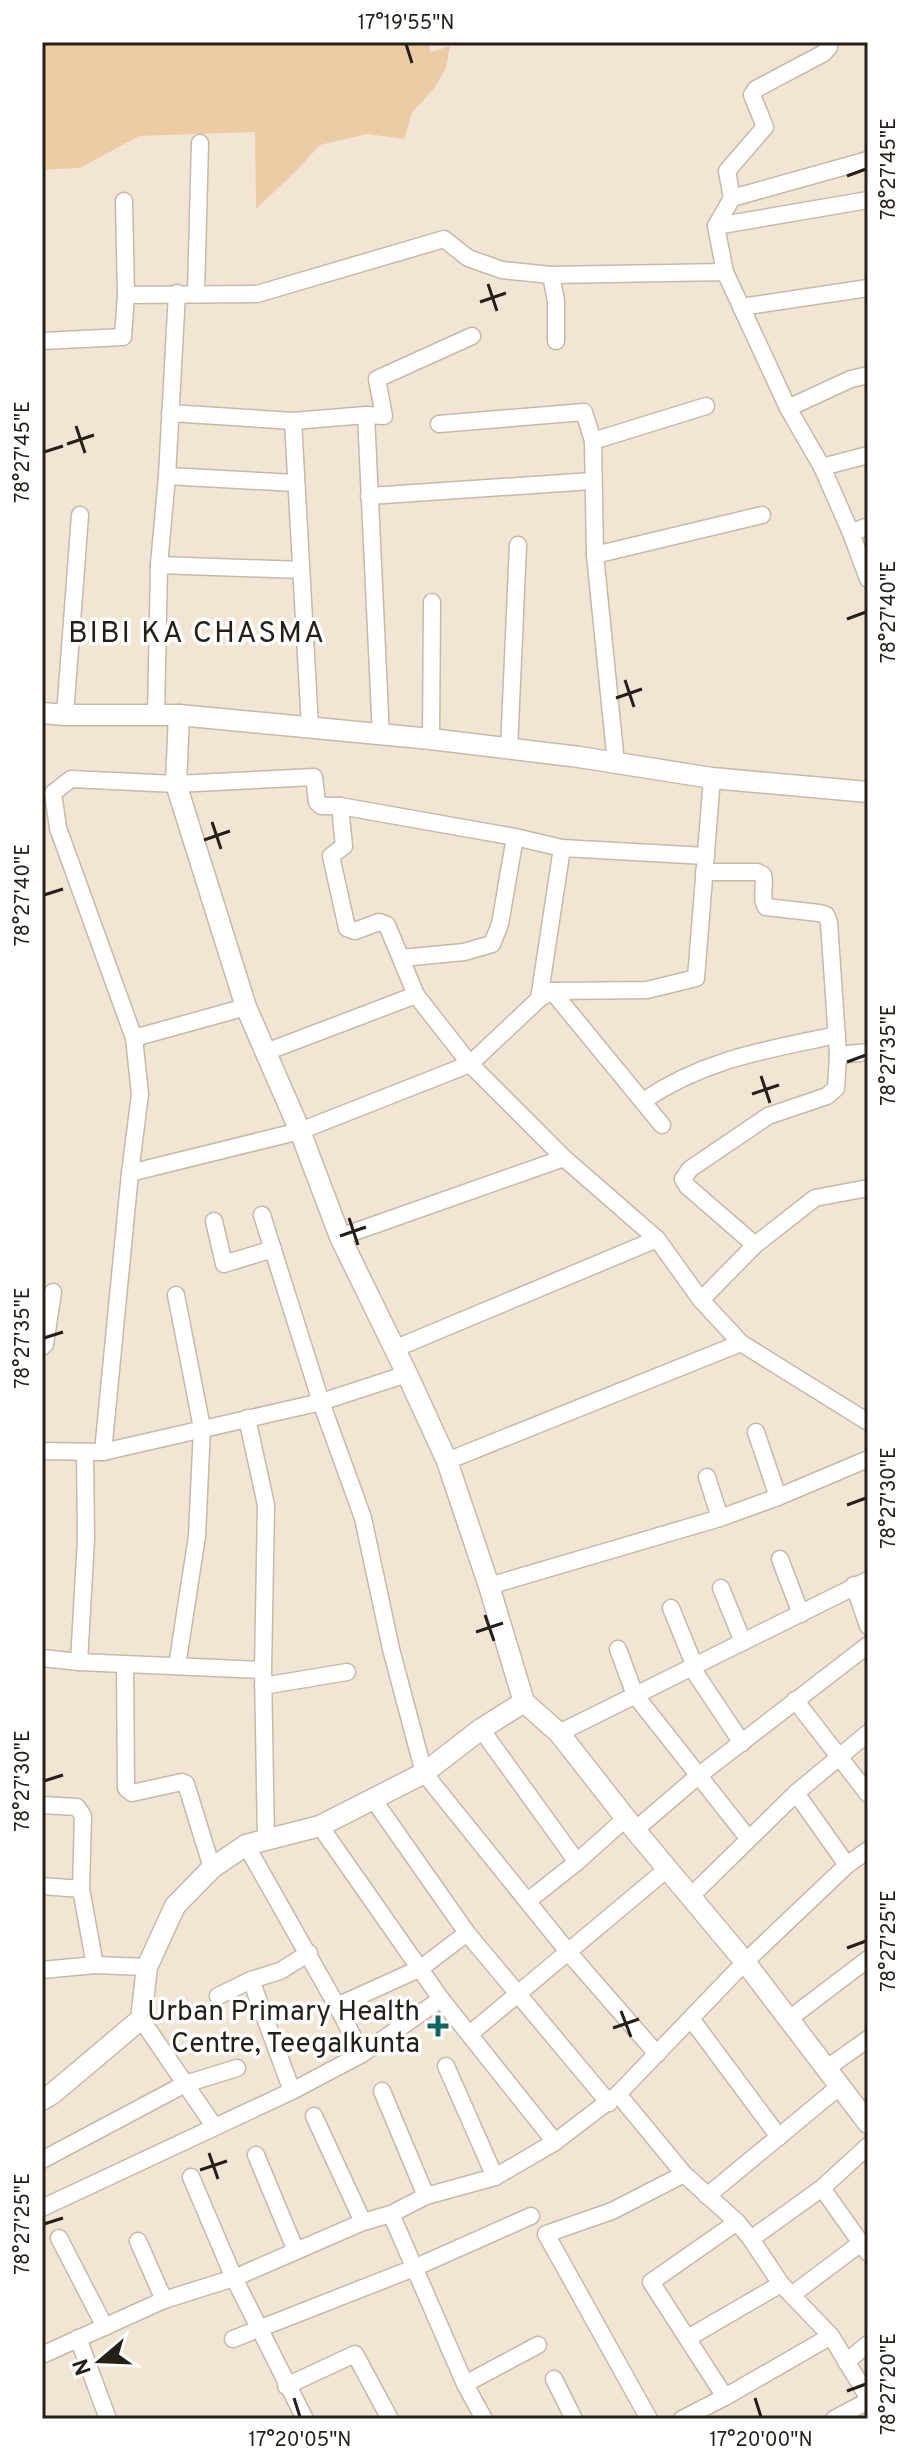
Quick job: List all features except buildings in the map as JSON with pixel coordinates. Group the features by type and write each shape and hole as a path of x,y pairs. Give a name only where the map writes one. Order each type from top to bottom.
{"street":[{"path":"828,42 829,47 824,53 756,89 752,95 765,127 727,171 732,198 716,226 725,272 788,408 822,467 868,579"},
{"path":"196,293 200,143"},
{"path":"732,198 868,160"},
{"path":"716,226 868,200"},
{"path":"42,341 123,337 126,295 124,201"},
{"path":"126,295 257,294 444,239 468,258 502,270 551,275 725,272"},
{"path":"551,275 556,301 556,341"},
{"path":"741,307 868,288"},
{"path":"156,715 159,565 177,293"},
{"path":"170,413 293,421 384,416 377,379 472,336"},
{"path":"788,408 851,379 868,375"},
{"path":"593,441 706,406"},
{"path":"439,424 584,412 593,441 595,555 616,763"},
{"path":"366,415 381,736"},
{"path":"293,421 310,727"},
{"path":"822,467 868,455"},
{"path":"167,476 295,483"},
{"path":"369,496 592,481"},
{"path":"65,715 80,515"},
{"path":"595,555 762,515"},
{"path":"851,533 868,526"},
{"path":"509,749 518,545"},
{"path":"159,565 301,570"},
{"path":"431,739 432,602"},
{"path":"42,713 179,715 310,727 431,739 712,778 868,792"},
{"path":"179,715 176,784 246,1007 300,1131 340,1237 447,1461 524,1702 559,1733 745,1962 868,2123"},
{"path":"103,1452 140,1094 134,1038 58,828 53,793 71,779 176,784 314,777 317,802 321,806 340,806 562,848 757,872 763,875 763,902 766,907 826,915 831,935 837,1035 836,1088 827,1096 768,1116 690,1169 683,1179 687,1186 755,1245"},
{"path":"130,1173 300,1131 470,1064 545,995 647,990 696,978 712,778"},
{"path":"340,806 344,846 331,856 347,928 355,931 383,922 387,925 416,995 470,1064 564,1158 657,1239 701,1300 741,1343 868,1422"},
{"path":"402,958 464,952 492,944 500,924 515,837"},
{"path":"562,848 545,995 662,1125"},
{"path":"266,1052 416,995"},
{"path":"134,1038 246,1007"},
{"path":"643,1101 694,1071 750,1053 837,1035"},
{"path":"838,1055 868,1052"},
{"path":"340,1237 564,1158"},
{"path":"701,1300 755,1245 815,1198 868,1188"},
{"path":"262,1215 321,1402 363,1518 391,1649 424,1773 569,1953 657,2054"},
{"path":"214,1221 224,1264 273,1249"},
{"path":"394,1349 657,1239"},
{"path":"42,1347 53,1292"},
{"path":"176,1295 202,1428 197,1536 177,1666"},
{"path":"447,1461 741,1343"},
{"path":"42,1451 103,1452 321,1402 407,1374"},
{"path":"247,1418 266,1505 256,1843 362,2054"},
{"path":"756,1432 778,1497"},
{"path":"79,1662 86,1539 85,1452"},
{"path":"489,1586 720,1518 868,1459"},
{"path":"707,1477 720,1518"},
{"path":"780,1559 801,1614"},
{"path":"559,1733 861,1583 868,1626"},
{"path":"721,1588 743,1642"},
{"path":"671,1608 693,1667 742,1743"},
{"path":"529,1900 742,1743 868,1645"},
{"path":"618,1649 635,1695 748,1838"},
{"path":"42,1658 177,1666 263,1678 347,1672"},
{"path":"125,1664 126,1788 132,1793 182,1782 186,1784 212,1868"},
{"path":"795,1700 868,1794"},
{"path":"214,2126 141,2019 147,1967 175,1906 212,1868 256,1843 320,1826 424,1773 481,1729 524,1702"},
{"path":"481,1729 577,1862"},
{"path":"690,1897 796,1793 868,1733"},
{"path":"796,1793 847,1865"},
{"path":"373,1799 467,1933 519,1994 684,2174 737,2222 787,2289 831,2336 868,2399 834,2419"},
{"path":"42,1805 77,1807 83,1816 81,1889 95,1965"},
{"path":"320,1826 441,1999 555,2142"},
{"path":"42,2355 164,2300 234,2278 363,2222 391,2214 426,2196 495,2177 555,2142 613,2098 745,1962 847,1865 868,1850"},
{"path":"471,2033 667,1869"},
{"path":"42,1886 81,1889"},
{"path":"337,2006 421,1968 467,1933"},
{"path":"218,1996 251,1980 280,1971 309,1953"},
{"path":"789,2019 868,1959"},
{"path":"42,1970 95,1965 147,1967"},
{"path":"251,1980 292,2091"},
{"path":"44,2204 292,2091 362,2054 441,1999"},
{"path":"45,2094 141,2019"},
{"path":"692,2020 779,2137"},
{"path":"827,2068 868,2039"},
{"path":"446,2066 495,2177"},
{"path":"42,2160 185,2084 237,2068"},
{"path":"707,2196 840,2086"},
{"path":"382,2091 426,2196"},
{"path":"314,2116 363,2222"},
{"path":"751,2239 822,2188 868,2146"},
{"path":"256,2155 296,2251"},
{"path":"649,2419 546,2234 612,2211 684,2174"},
{"path":"191,2177 234,2278 305,2419"},
{"path":"688,2338 865,2248 822,2188"},
{"path":"391,2214 465,2384 484,2419"},
{"path":"233,2339 414,2268 531,2216"},
{"path":"725,2397 651,2282 737,2222"},
{"path":"59,2238 105,2327"},
{"path":"138,2241 164,2300"},
{"path":"682,2419 831,2336"},
{"path":"78,2338 108,2419"},
{"path":"846,2362 868,2344"},
{"path":"465,2384 538,2345"},
{"path":"286,2386 355,2354 390,2419"},
{"path":"554,2379 574,2419"}],"shaded area":[{"path":"42,42 427,42 431,52 450,46 446,68 435,87 412,113 404,139 367,134 320,145 256,209 255,132 139,136 80,168 42,170"}],"place":[{"name":"Urban Primary Health Centre, Teegalkunta","path":"438,2026"}],"district":[{"name":"BIBI KA CHASMA","path":"197,632"}]}
